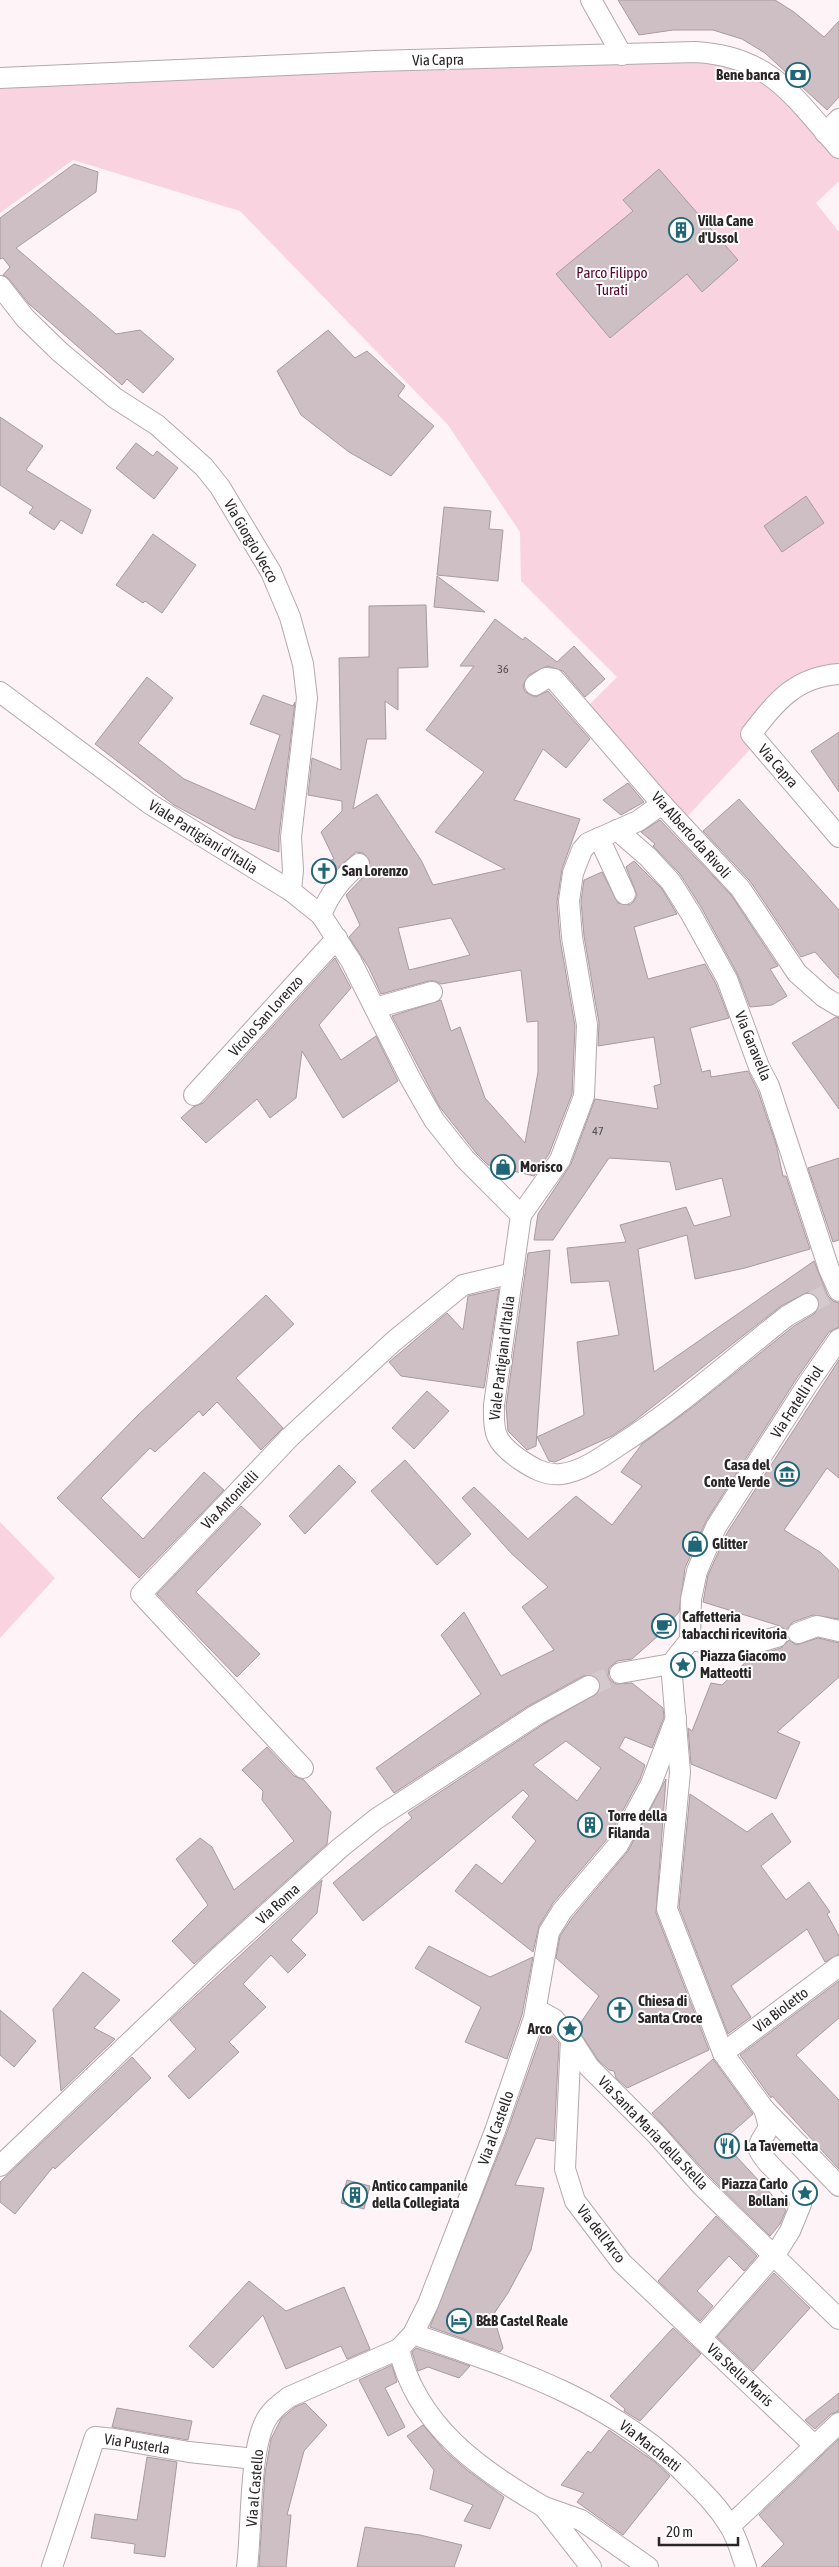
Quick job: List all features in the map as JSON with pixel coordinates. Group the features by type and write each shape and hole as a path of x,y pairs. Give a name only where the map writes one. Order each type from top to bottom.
{"street":[{"path":"592,0 622,55"},
{"name":"Via Capra","path":"0,78 375,61 695,52 718,53 741,59 760,68 781,84 832,126 839,148"},
{"name":"Via Giorgio Vecco","path":"0,286 26,318 60,352 115,398 157,425 204,467 220,487 271,572 290,617 303,664 307,698 291,837 293,870 290,891"},
{"name":"Via Capra","path":"839,674 798,684 775,703 750,734 839,837"},
{"name":"Via Alberto da Rivoli","path":"535,685 546,678 554,679 662,804 740,888 797,973 824,997 839,1006"},
{"name":"Viale Partigiani d'Italia","path":"0,692 150,804 290,891 321,915 337,938 434,1120 465,1159 521,1215 494,1404 493,1427 496,1437 519,1459 540,1472 561,1474 594,1462 664,1416 766,1332 787,1316 808,1304"},
{"path":"521,1215 560,1160 584,1096 587,1025 572,937 569,901 574,873 582,850 588,843 638,821 662,804"},
{"name":"Via Garavella","path":"617,830 648,857 671,882 727,979 759,1067 769,1086 835,1292"},
{"path":"599,838 625,894"},
{"path":"321,915 328,896 341,879 359,864"},
{"name":"Vicolo San Lorenzo","path":"194,1095 337,938"},
{"path":"375,1008 432,992"},
{"name":"Via Antonielli","path":"303,1768 141,1594 290,1437 394,1342 463,1285 513,1273"},
{"name":"Via Fratelli Piol","path":"690,1640 691,1599 697,1571 716,1527 807,1384 839,1340"},
{"path":"798,1633 817,1626 839,1631"},
{"path":"620,1673 671,1664 690,1640 738,1648 777,1637"},
{"path":"671,1664 680,1772 667,1909 723,2053 763,2107 839,2186"},
{"name":"Via Roma","path":"0,2166 224,1953 340,1848 392,1808 536,1715 590,1686"},
{"name":"Via al Castello","path":"247,2567 255,2459 265,2420 289,2396 399,2349 412,2334 428,2304 495,2131 536,2009 549,1932 562,1911 618,1845 650,1784 676,1718"},
{"name":"Via Bioletto","path":"723,2053 839,1966"},
{"name":"Via Santa Maria della Stella","path":"536,2009 554,2019 572,2039 589,2067 773,2256 829,2307 839,2319"},
{"name":"Via dell'Arco","path":"572,2039 565,2169 575,2201 622,2263 701,2338"},
{"path":"763,2107 769,2124 767,2134 758,2148 771,2166 799,2196 801,2204 790,2231 773,2256"},
{"name":"Via Stella Maris","path":"773,2256 701,2338 815,2446"},
{"name":"Via Marchetti","path":"412,2334 513,2368 596,2407 635,2431 671,2458 715,2505 730,2526 746,2567"},
{"path":"399,2349 404,2372 440,2431 502,2482 544,2507 580,2520 648,2567"},
{"path":"730,2526 839,2423"},
{"name":"Via Pusterla","path":"52,2567 95,2437 115,2438 189,2452 255,2459"},
{"path":"544,2507 591,2567"}],"green space":[{"name":"Parco Filippo Turati","path":"691,59 752,71 799,112 839,159 839,181 816,203 839,232 839,671 795,683 756,743 683,821 587,707 617,677 521,581 520,532 448,425 240,211 73,160 0,213 0,81 443,70"},
{"path":"0,1522 55,1578 0,1638"}],"building":[{"path":"618,0 775,0 794,12 824,37 839,21 839,97 827,110 765,53 742,39 713,30 673,30 639,35"},
{"path":"74,164 98,172 96,192 16,248 116,334 140,330 174,359 143,393 127,379 122,385 29,304 9,279 3,275 10,267 3,258 0,259 0,218"},
{"path":"659,169 738,260 702,292 687,274 610,338 556,274 633,211 623,200"},
{"path":"328,330 355,358 367,351 405,386 398,396 434,426 391,476 349,452 301,415 277,371"},
{"path":"0,417 43,446 26,470 91,510 82,534 61,520 54,530 29,513 33,507 0,485"},
{"path":"136,443 153,456 157,451 178,468 154,499 116,468"},
{"path":"806,496 824,523 782,552 764,526"},
{"path":"444,507 491,511 489,529 503,530 498,581 437,575"},
{"path":"153,534 196,565 162,613 116,585"},
{"path":"437,576 485,612 434,607"},
{"path":"426,605 428,667 398,668 398,710 385,701 386,739 367,739 353,809 377,794 421,860 433,885 505,869 435,832 484,772 426,730 474,666 460,666 495,619 523,640 525,637 557,662 574,646 605,679 585,697 563,671 547,666 529,675 523,685 525,692 535,697 548,691 590,739 566,768 543,749 514,800 580,819 562,869 557,902 560,939 575,1026 572,1094 549,1154 534,1176 488,1165 476,1153 439,1106 392,1016 441,1000 451,1031 460,1027 485,1098 525,1143 538,1072 538,1021 527,1022 521,970 441,984 429,981 381,994 369,968 349,937 360,925 346,895 367,873 370,861 363,853 356,852 334,871 329,861 334,859 321,832 342,811 342,801 308,795 312,758 341,770 339,658 369,657 369,606","holes":["451,918 470,955 409,970 398,928"]},
{"path":"147,677 173,698 138,743 184,779 255,810 280,735 250,724 263,695 293,706 295,702 279,836 279,852 234,837 174,805 95,744"},
{"path":"839,732 839,792 811,751"},
{"path":"628,783 644,802 621,815 603,800"},
{"path":"739,799 839,910 839,979 815,952 801,957 750,881 703,831"},
{"path":"660,820 731,895 778,966 770,969 787,996 772,1005 750,1007 737,973 701,907 680,874 653,846 655,844 641,832"},
{"path":"634,861 662,889 677,914 634,927 648,979 705,964 716,984 729,1018 690,1028 702,1072 710,1070 711,1077 748,1071 758,1091 776,1144 783,1176 786,1176 810,1249 745,1268 695,1279 687,1235 638,1249 654,1372 814,1261 828,1296 833,1301 839,1303 839,1327 829,1332 797,1378 706,1521 685,1568 679,1612 659,1635 632,1659 617,1661 609,1668 608,1676 611,1681 616,1684 632,1683 663,1708 664,1717 652,1748 625,1737 619,1748 645,1765 640,1779 608,1838 553,1903 539,1926 533,1952 455,1891 476,1864 502,1884 536,1841 512,1817 529,1796 523,1790 363,1921 333,1883 412,1818 408,1813 542,1725 599,1692 601,1686 596,1676 583,1676 530,1705 394,1793 376,1768 481,1694 441,1635 464,1612 501,1676 554,1650 522,1607 548,1587 511,1553 462,1498 474,1487 528,1539 576,1496 612,1525 642,1486 621,1472 642,1444 690,1409 794,1326 814,1314 820,1305 814,1294 808,1292 781,1306 633,1422 612,1436 555,1462 549,1461 537,1437 584,1415 577,1342 619,1335 609,1281 571,1283 567,1248 626,1242 620,1225 686,1207 694,1226 731,1216 722,1178 676,1190 670,1162 609,1158 553,1240 534,1240 538,1214 571,1164 595,1099 658,1109 654,1086 661,1084 654,1037 598,1046 599,1023 584,936 581,901 584,880 602,872 618,903 630,905 637,895 626,867","holes":["566,1741 601,1768 577,1801 533,1765"]},
{"path":"335,958 351,988 319,1025 341,1060 376,1036 398,1081 343,1118 302,1051 296,1098 270,1118 257,1099 206,1143 181,1118 193,1107 203,1103"},
{"path":"836,1017 839,1018 839,1109 792,1043"},
{"path":"839,1158 839,1240 833,1242 808,1168"},
{"path":"550,1250 536,1446 527,1450 508,1431 506,1406 528,1253"},
{"path":"499,1289 484,1388 401,1376 389,1362 447,1313 463,1330 468,1296"},
{"path":"266,1295 294,1324 236,1378 283,1428 261,1450 217,1402 203,1416 199,1411 155,1452 150,1448 101,1498 143,1539 204,1472 224,1490 139,1578 57,1498 138,1415"},
{"path":"839,1360 839,1478 827,1468 784,1530 820,1552 839,1570 839,1619 813,1615 793,1622 786,1630 780,1626 703,1602 708,1575 727,1533"},
{"path":"427,1391 449,1411 414,1449 392,1428"},
{"path":"405,1460 471,1534 437,1565 371,1491"},
{"path":"339,1465 356,1482 305,1534 289,1516"},
{"path":"241,1506 261,1524 196,1592 260,1654 237,1677 157,1594"},
{"path":"818,1638 839,1643 839,1677 777,1732 800,1742 776,1799 691,1764 688,1728 692,1731 711,1683 722,1685 751,1657 781,1648 789,1640 796,1645"},
{"path":"267,1747 294,1776 304,1780 331,1812 327,1844 194,1964 172,1941 208,1905 176,1859 200,1838 212,1847 234,1890 294,1841 262,1800 263,1791 242,1770"},
{"path":"666,1779 656,1913 709,2050 627,2088 616,2078 614,2071 609,2070 598,2060 577,2028 599,1996 556,1958 560,1936 572,1918 628,1851"},
{"path":"690,1794 747,1832 772,1813 791,1842 761,1866 786,1900 809,1882 830,1912 827,1914 839,1936 839,1954 825,1962 807,1929 731,1986 751,2017 728,2034 679,1907"},
{"path":"322,1880 317,1913 291,1940 306,1955 288,1973 271,1955 243,1984 266,2007 229,2042 239,2052 189,2099 168,2076 196,2049 170,2020"},
{"path":"429,1946 490,1977 533,1957 522,2015 507,2059 465,2042 481,2007 415,1968"},
{"path":"83,1972 120,2000 94,2028 115,2039 61,2091 53,2009"},
{"path":"839,1981 839,2018 796,2055 839,2100 839,2169 772,2096 771,2098 740,2055"},
{"path":"0,2010 36,2041 14,2067 0,2055"},
{"path":"544,2027 559,2043 554,2141 536,2138 515,2185 544,2188 531,2250 508,2293 491,2318 497,2328 503,2348 500,2352 430,2327 506,2135"},
{"path":"132,2057 151,2078 55,2169 53,2167 15,2214 0,2202 0,2182"},
{"path":"713,2059 753,2114 722,2141 786,2210 780,2224 770,2236 710,2177 652,2113"},
{"name":"Antico campanile della Collegiata","path":"347,2180 370,2186 364,2209 341,2203"},
{"path":"716,2216 757,2256 744,2271 729,2256 697,2291 713,2306 700,2321 658,2281"},
{"path":"774,2273 810,2308 753,2371 717,2337"},
{"path":"249,2281 286,2311 344,2287 370,2349 347,2359 341,2346 286,2369 263,2315 213,2368 189,2346"},
{"path":"673,2328 701,2354 640,2421 624,2411 625,2409 610,2396"},
{"path":"416,2348 470,2366 459,2378 428,2367 418,2371 412,2352"},
{"path":"392,2365 397,2382 385,2388 405,2427 388,2436 359,2380"},
{"path":"839,2393 839,2411 831,2414 815,2429 805,2420"},
{"path":"305,2403 327,2425 304,2451 287,2515 291,2515 286,2567 259,2567 265,2473 271,2439 281,2419 295,2407"},
{"path":"117,2408 192,2421 188,2440 112,2427"},
{"path":"423,2425 445,2451 504,2497 490,2529 464,2521 473,2505 430,2489 434,2470 407,2436"},
{"path":"609,2430 655,2462 670,2476 623,2535 577,2502 584,2493 561,2485 588,2451 591,2453"},
{"path":"839,2439 839,2567 761,2567 784,2544 759,2515"},
{"path":"147,2457 177,2462 165,2557 134,2553 135,2544 91,2538 95,2514 137,2520"},
{"path":"365,2527 420,2535 462,2545 454,2567 357,2567"}],"tunnel":[{"path":"808,1304 828,1294"},
{"path":"589,1686 620,1673"}],"place":[{"name":"Bene banca","path":"798,75"},
{"name":"Villa Cane d'Ussol","path":"681,230"},
{"name":"San Lorenzo","path":"324,871"},
{"name":"Morisco","path":"503,1167"},
{"name":"Casa del Conte Verde","path":"787,1474"},
{"name":"Glitter","path":"695,1544"},
{"name":"Caffetteria tabacchi ricevitoria","path":"664,1626"},
{"name":"Piazza Giacomo Matteotti","path":"683,1665"},
{"name":"Torre della Filanda","path":"590,1825"},
{"name":"Chiesa di Santa Croce","path":"620,2010"},
{"name":"Arco","path":"570,2029"},
{"name":"La Tavernetta","path":"727,2146"},
{"name":"Piazza Carlo Bollani","path":"805,2193"},
{"name":"Antico campanile della Collegiata","path":"355,2195"},
{"name":"B&B Castel Reale","path":"459,2321"}]}
